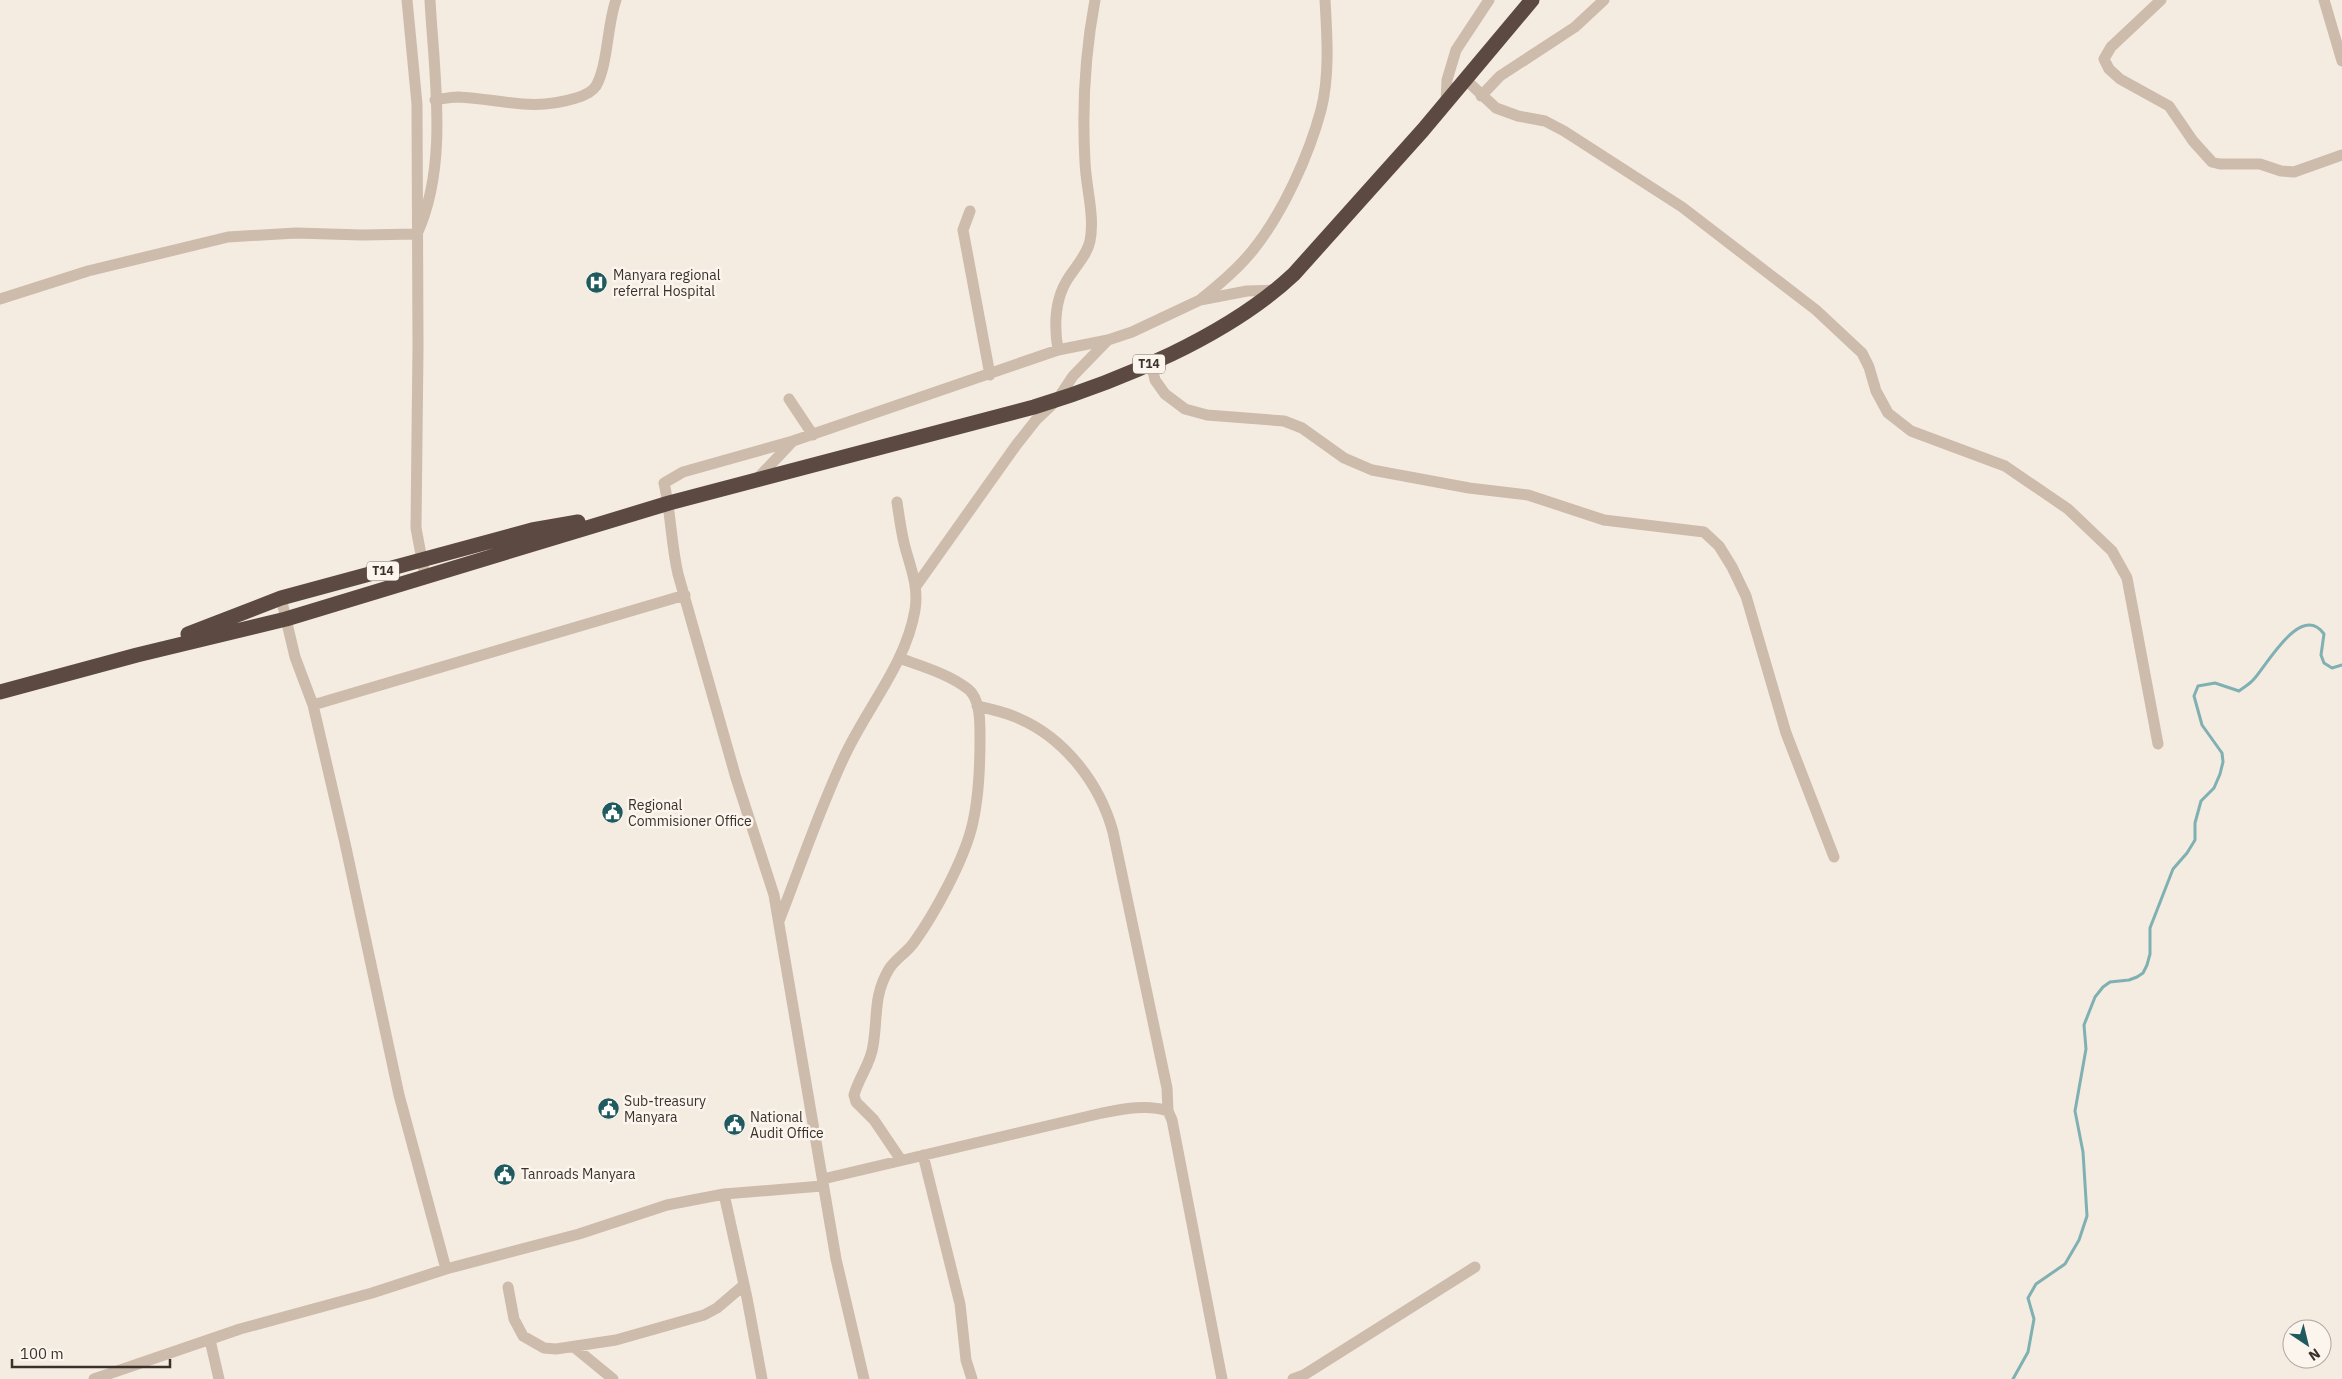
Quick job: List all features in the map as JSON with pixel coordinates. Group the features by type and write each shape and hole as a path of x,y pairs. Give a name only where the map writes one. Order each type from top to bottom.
{"highway":[{"name":"T14","path":"0,692 137,655 286,619 669,503 1057,400 1151,363 1235,318 1276,290 1354,209 1532,0"},
{"name":"T14","path":"137,655 281,598 532,530 637,513"}],"street":[{"path":"407,0 417,104 418,348 416,528 425,576"},
{"path":"417,234 429,201 436,160 430,0"},
{"path":"435,100 457,97 508,104 532,104 560,103 584,95 595,87 603,62 616,0"},
{"path":"1058,350 1055,328 1062,293 1067,279 1086,253 1090,242 1091,223 1085,163 1083,109 1089,31 1096,0"},
{"path":"864,1379 836,1259 768,872 736,778 673,554 669,503 664,483 673,477 793,441 990,375 1058,350 1108,340 1148,326 1200,300 1228,277 1254,248 1288,192 1304,155 1321,109 1325,85 1325,0"},
{"path":"1446,103 1447,80 1456,50 1488,0"},
{"path":"1481,96 1500,76 1574,27 1604,0"},
{"path":"2161,0 2111,47 2104,59 2109,69 2120,79 2169,106 2193,141 2212,162 2220,164 2260,164 2281,171 2294,172 2342,155"},
{"path":"2324,0 2342,61"},
{"path":"1465,80 1496,108 1518,116 1545,121 1564,131 1682,207 1816,310 1862,353 1869,367 1876,391 1888,413 1911,431 2004,466 2068,509 2106,545 2112,551 2127,578 2158,744"},
{"path":"970,211 963,230 990,375"},
{"path":"0,299 88,271 228,237 296,233 417,234"},
{"path":"1200,300 1247,292 1276,290"},
{"path":"916,586 1017,444 1036,420 1057,400 1073,376 1108,340"},
{"path":"1151,363 1155,380 1165,394 1185,409 1207,415 1284,421 1302,428 1344,458 1372,470 1469,488 1528,495 1604,520 1704,532 1719,546 1746,596 1786,733 1834,856"},
{"path":"789,399 813,434"},
{"path":"756,480 793,441"},
{"path":"778,923 828,792 851,744 899,658 915,610 916,586 904,546 897,502"},
{"path":"313,705 685,595"},
{"path":"281,598 295,657 313,705 345,843 399,1095 446,1269"},
{"path":"899,658 940,674 970,690 977,706 980,723 980,764 971,830 955,869 928,920 914,943 894,962 884,978 875,1006 874,1045 854,1094 856,1102 874,1120 901,1160"},
{"path":"977,706 1018,717 1054,739 1080,768 1102,799 1113,832 1167,1088 1168,1111 1172,1120 1222,1379"},
{"path":"94,1379 240,1329 372,1293 446,1269 579,1234 667,1205 724,1194 822,1182 901,1160 1102,1113 1130,1108 1160,1108 1168,1111"},
{"path":"923,1155 960,1304 966,1360 972,1379"},
{"path":"724,1194 762,1379"},
{"path":"1293,1379 1304,1375 1475,1267"},
{"path":"508,1287 514,1319 523,1336 544,1348 574,1347 616,1340 704,1316 717,1308 744,1285"},
{"path":"210,1340 219,1379"},
{"path":"574,1347 613,1379"}],"waterway":[{"path":"2013,1379 2028,1352 2034,1319 2028,1298 2036,1284 2065,1264 2079,1240 2087,1216 2083,1152 2075,1111 2086,1049 2084,1025 2095,997 2103,987 2110,982 2129,980 2143,973 2150,954 2150,928 2173,869 2195,840 2195,823 2201,801 2214,788 2220,774 2223,762 2222,753 2202,725 2194,696 2198,686 2215,683 2239,691 2252,681 2285,639 2295,630 2305,626 2315,626 2324,634 2321,655 2324,663 2332,668 2342,665"}],"place":[{"name":"Manyara regional referral Hospital","path":"597,283"},
{"name":"Regional Commisioner Office","path":"612,813"},
{"name":"Sub-treasury Manyara","path":"608,1109"},
{"name":"National Audit Office","path":"734,1125"},
{"name":"Tanroads Manyara","path":"505,1174"}]}
